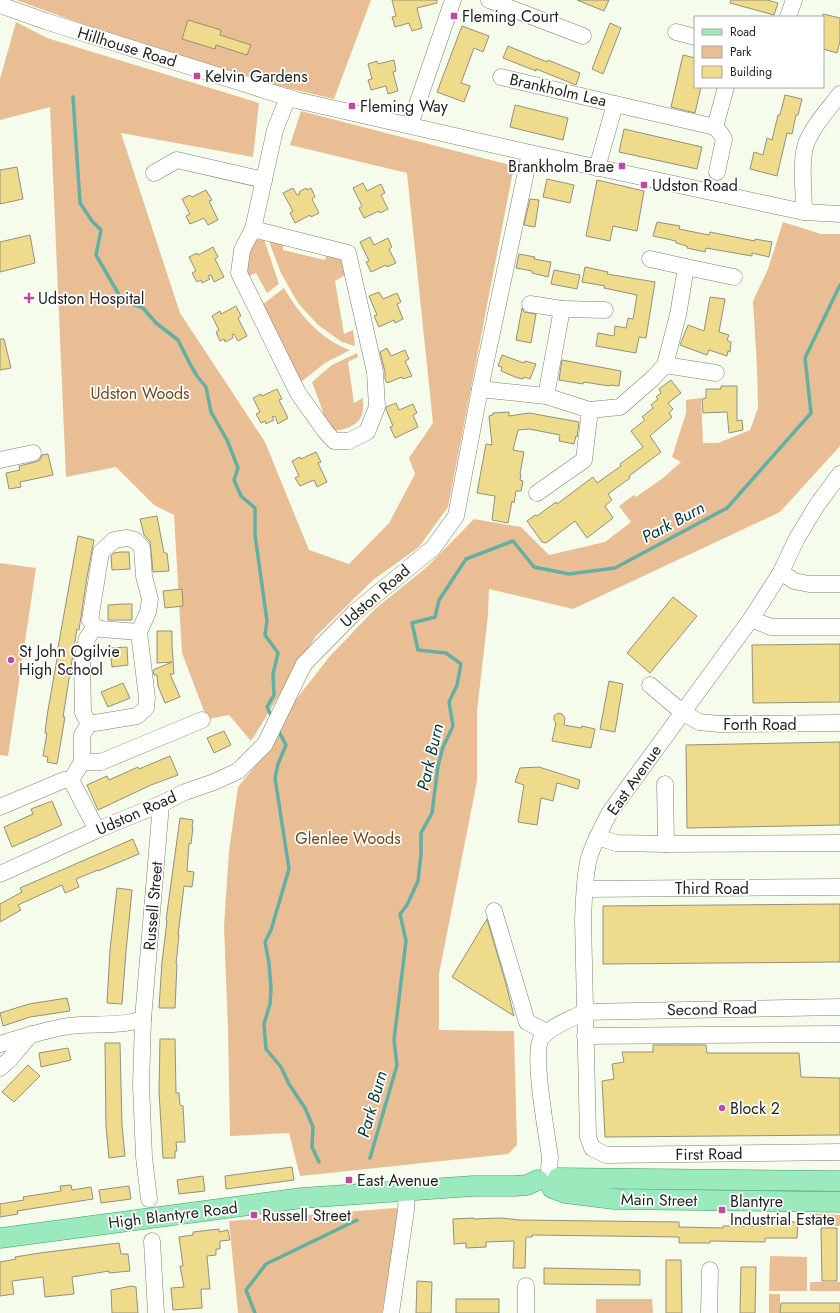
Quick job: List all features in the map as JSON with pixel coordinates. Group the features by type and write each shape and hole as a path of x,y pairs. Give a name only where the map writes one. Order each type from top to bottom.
{"main road":[{"name":"Main Street","path":"549,1179 580,1178 840,1181"},
{"name":"Main Street","path":"549,1179 565,1193 614,1199 840,1202"},
{"name":"High Blantyre Road","path":"0,1238 302,1198 473,1186 527,1185 549,1179"}],"street":[{"path":"410,125 453,0"},
{"path":"489,0 583,36"},
{"path":"788,16 794,0"},
{"name":"Hillhouse Road","path":"0,5 17,6 288,97 530,154 804,212 840,214"},
{"path":"676,32 694,37"},
{"name":"Brankholm Lea","path":"500,77 715,126"},
{"path":"717,172 724,139 722,134 715,126 726,88"},
{"path":"804,212 804,152 808,140 840,94"},
{"path":"253,229 348,253 375,372 377,408 368,432 349,442 334,441 298,393 239,273 242,250 253,229 275,130 288,97"},
{"path":"597,168 615,104"},
{"name":"Udston Road","path":"0,874 97,830 238,771 265,744 304,664 355,612 410,565 433,548 456,516 480,389 530,154"},
{"path":"154,173 177,160 264,180"},
{"path":"650,259 734,277"},
{"path":"480,389 546,396 590,410 620,407 652,379 665,365 678,315 686,267"},
{"path":"530,304 562,309 605,310"},
{"path":"546,396 562,309"},
{"path":"665,365 716,373"},
{"path":"537,493 584,460 590,410"},
{"path":"0,460 33,454"},
{"name":"East Avenue","path":"588,1137 583,920 589,859 597,837 610,812 751,619 781,572 796,540 817,505 840,474"},
{"path":"71,780 82,762 82,735 89,724 137,716 146,708 148,698 139,632 148,612 150,599 144,576 142,548 135,540 127,538 114,540 101,552 90,620 95,627 101,629 139,632"},
{"path":"781,572 794,581 809,584 840,584"},
{"path":"751,619 771,627 840,627"},
{"path":"89,724 83,713 82,661 87,638 95,627"},
{"name":"Forth Road","path":"650,685 682,712 699,722 720,724 840,724"},
{"path":"82,762 101,762 202,720"},
{"path":"0,808 64,780 71,780"},
{"path":"71,780 97,830"},
{"path":"666,784 666,844"},
{"name":"Russell Street","path":"149,1199 144,1157 141,1085 143,1019 161,804"},
{"path":"597,837 616,843 840,843"},
{"name":"Third Road","path":"585,889 840,887"},
{"path":"494,911 527,1022 547,1032"},
{"name":"Second Road","path":"584,1012 840,1007"},
{"path":"549,1179 550,1158 537,1062 540,1040 547,1032 584,1012"},
{"path":"0,1044 32,1034 70,1026 130,1023 143,1019"},
{"path":"0,1068 32,1034"},
{"name":"Second Road","path":"585,1036 840,1034"},
{"name":"First Road","path":"588,1137 592,1148 606,1155 840,1152"},
{"path":"391,1313 405,1216 407,1190"},
{"path":"152,1240 156,1313"},
{"path":"709,1313 710,1270"},
{"path":"526,1286 526,1313"}],"green space":[{"path":"16,0 371,0 334,99 246,78 168,55"},
{"name":"Udston Woods","path":"16,22 47,38 259,103 253,157 121,133 180,313 265,442 309,550 349,564 389,523 415,474 409,458 433,423 407,173 290,145 301,111 514,166 448,507 419,547 373,580 316,636 251,741 229,715 207,719 182,653 174,515 154,505 116,467 66,477 50,107 0,120 0,79"},
{"name":"Glenlee Woods","path":"783,222 821,234 840,234 840,446 780,512 573,609 489,589 488,615 477,711 477,781 439,974 439,1030 514,1031 517,1145 508,1154 300,1176 289,1133 230,1136 224,926 229,851 238,787 265,754 294,702 330,656 375,609 427,567 474,519 521,527 549,555 605,542 631,522 619,506 634,495 636,497 663,478 681,462 672,457 686,413 686,400 701,398 703,443 718,443 750,430 758,408 753,301 768,269"},
{"path":"267,236 283,239 283,250 325,260 327,252 342,254 345,275 335,281 344,334 353,330 355,346 342,342 318,325 298,303 281,273"},
{"path":"264,239 279,284 267,293 256,273 249,276 245,266 254,240"},
{"path":"284,288 304,316 320,333 339,346 350,350 325,363 301,382 262,305"},
{"path":"357,353 358,357 348,362 354,403 363,398 362,415 353,426 333,431 319,415 323,412 312,382 332,365"},
{"name":"St John Ogilvie High School","path":"0,563 36,568 8,756 0,755"},
{"path":"396,1208 400,1212 382,1313 238,1313 229,1221"},
{"path":"810,1213 840,1215 840,1226 811,1226"},
{"path":"770,1256 807,1257 807,1291 769,1291"},
{"path":"810,1282 840,1282 840,1291 810,1291"},
{"path":"769,1294 780,1294 780,1313 769,1313"},
{"path":"596,1299 652,1299 653,1313 596,1313"}],"building":[{"path":"392,0 437,0 437,3 417,8 422,28 412,31 409,23 395,27 392,17 396,16"},
{"path":"577,0 609,0 604,11"},
{"path":"731,0 767,0 778,3 774,15 730,3"},
{"path":"823,14 840,18 840,41 837,53 824,49"},
{"path":"188,20 221,30 220,35 251,45 247,55 216,45 215,49 182,39"},
{"path":"610,23 621,28 603,74 592,69"},
{"path":"462,26 489,36 483,52 474,48 461,83 470,86 464,102 437,92"},
{"path":"508,46 547,62 548,60 580,73 576,85 503,58"},
{"path":"683,55 694,58 694,88 701,88 695,113 671,107"},
{"path":"394,60 396,71 393,72 398,91 388,94 386,86 371,90 368,80 372,79 368,64 377,61 378,64"},
{"path":"785,95 802,99 798,115 796,115 792,134 787,133 777,176 750,169 754,152 763,155 767,138 772,140"},
{"path":"515,105 568,118 563,140 510,127"},
{"path":"624,129 702,147 697,169 619,152"},
{"path":"17,167 23,199 0,204 0,170"},
{"path":"547,179 574,185 570,203 543,197"},
{"path":"597,180 644,191 637,231 613,226 610,241 586,236"},
{"path":"363,183 367,191 381,184 385,193 381,195 388,209 380,213 379,211 364,218 359,208 362,206 353,188"},
{"path":"293,188 297,195 306,188 307,190 311,188 315,197 312,199 319,213 311,217 310,215 295,223 290,213 293,211 283,193"},
{"path":"206,190 212,200 209,201 218,220 208,225 204,218 190,224 186,216 190,214 182,199 190,195 192,197"},
{"path":"530,199 539,200 535,227 524,225"},
{"path":"657,222 680,226 679,229 709,235 710,232 755,241 755,239 772,242 769,257 752,253 752,256 706,248 705,252 687,248 687,246 676,243 676,241 653,236"},
{"path":"30,235 35,263 0,272 0,242"},
{"path":"370,237 374,245 388,238 392,247 389,249 396,263 387,267 386,265 371,272 366,262 369,261 360,242"},
{"path":"213,247 218,257 215,259 224,277 214,282 211,275 208,276 210,279 202,283 201,280 197,282 192,273 196,271 189,257 197,253 198,255"},
{"path":"519,254 535,257 534,259 551,262 548,277 532,273 532,271 516,268"},
{"path":"585,267 608,272 607,274 655,282 646,338 639,337 636,353 596,346 598,333 614,336 615,326 626,328 628,318 633,319 637,295 604,288 605,286 582,282"},
{"path":"554,270 580,275 577,289 551,284"},
{"path":"379,292 383,299 397,293 401,302 397,304 403,319 395,323 394,320 379,327 374,316 377,315 369,296"},
{"path":"710,297 725,299 719,332 729,335 727,340 731,342 730,352 728,351 727,356 709,350 707,355 680,345 688,325 704,331"},
{"path":"236,306 241,316 238,318 247,336 238,341 234,334 232,335 233,338 225,342 224,339 220,341 216,332 219,330 212,316 220,311 221,314"},
{"path":"522,308 524,312 536,314 531,343 516,340"},
{"path":"0,339 4,339 11,368 0,370"},
{"path":"387,348 391,356 405,350 409,359 405,361 412,376 403,379 402,377 387,383 380,352"},
{"path":"502,355 524,363 525,361 536,364 530,379 515,377 501,371 502,367 498,366"},
{"path":"562,360 621,371 619,386 584,382 583,384 559,380"},
{"path":"671,380 681,393 668,403 673,409 669,413 672,417 650,436 661,452 608,494 612,500 605,506 613,518 587,538 575,521 546,543 542,542 527,521 535,515 537,516 556,502 557,504 593,477 597,483 621,466 620,464 643,447 631,431 645,420 642,417 653,408 651,405 658,399 656,397 661,393 659,389"},
{"path":"721,386 737,386 737,421 742,420 743,430 729,433 727,412 703,413 702,399 706,398 706,389 721,389"},
{"path":"277,389 282,399 279,400 288,418 278,424 275,416 272,417 274,420 266,424 265,421 261,423 256,414 260,412 253,398 261,394 262,396"},
{"path":"396,403 399,410 413,404 417,413 413,415 418,427 395,438 390,427 393,426 386,407"},
{"path":"509,412 509,416 529,413 579,422 577,437 576,436 574,444 559,441 560,435 529,429 518,430 513,450 524,452 520,474 520,480 523,481 521,491 516,491 514,503 512,501 508,523 492,520 495,496 477,493 486,444 492,445 489,416 493,415 493,413"},
{"path":"316,452 321,462 318,463 327,482 317,487 314,480 300,486 295,478 299,476 292,461 300,457 301,459"},
{"path":"48,454 53,475 20,482 21,487 9,489 6,473 20,470 19,466 40,460 42,455"},
{"path":"157,516 164,553 167,553 169,571 153,572 150,541 144,535 140,519"},
{"path":"78,536 94,540 79,630 77,629 57,764 47,762 48,757 43,756 47,733 45,733 57,653"},
{"path":"129,552 130,569 112,570 111,556 114,553"},
{"path":"182,589 183,606 165,608 163,591"},
{"path":"673,597 697,616 650,673 627,653"},
{"path":"132,604 132,620 108,620 108,605"},
{"path":"157,631 172,631 174,674 170,674 180,697 165,703 158,686 157,675 154,675 153,670 172,662 157,663"},
{"path":"840,644 840,702 753,703 752,645"},
{"path":"127,647 128,665 112,667 110,648"},
{"path":"609,681 623,684 615,732 600,729"},
{"path":"123,683 130,698 108,707 101,692"},
{"path":"558,713 562,714 565,718 564,725 581,728 582,726 595,729 591,748 552,741 556,723 554,716"},
{"path":"224,731 231,745 214,753 207,738"},
{"path":"840,742 840,825 687,828 686,745"},
{"path":"170,756 178,775 151,785 98,810 87,785 107,776 109,780 138,767 139,769"},
{"path":"539,767 580,780 578,789 557,783 553,801 541,798 537,825 518,822 524,785 515,782 520,768"},
{"path":"52,801 62,825 12,847 4,827 33,814 31,809"},
{"path":"180,818 193,820 191,844 189,843 187,871 194,872 192,887 184,886 178,935 175,1008 159,1008 166,920"},
{"path":"133,839 139,854 76,879 79,887 65,893 62,885 18,905 21,910 0,922 0,904 22,892 20,888"},
{"path":"117,888 132,890 122,1004 107,1003 110,950"},
{"path":"840,904 840,962 603,964 603,906"},
{"path":"487,919 506,984 514,1016 452,977"},
{"path":"67,998 70,1011 30,1017 3,1026 0,1013 29,1004"},
{"path":"160,1039 175,1039 176,1093 179,1093 180,1105 183,1106 185,1142 176,1142 177,1151 175,1151 175,1158 163,1158 159,1092"},
{"path":"105,1043 120,1043 122,1125 125,1156 109,1158 106,1127"},
{"name":"Block 2","path":"653,1045 706,1045 707,1053 799,1053 801,1077 840,1078 840,1135 605,1137 602,1081 614,1079 612,1064 624,1062 622,1052 653,1052"},
{"path":"68,1048 71,1060 41,1067 39,1053"},
{"path":"28,1065 40,1076 14,1102 2,1092"},
{"path":"292,1167 294,1180 226,1189 225,1176"},
{"path":"203,1176 205,1191 179,1194 177,1180"},
{"path":"71,1185 72,1190 91,1187 93,1199 17,1211 18,1214 0,1217 0,1204 24,1200 23,1197 61,1191 60,1186"},
{"path":"129,1186 131,1199 101,1203 99,1190"},
{"path":"474,1218 679,1222 679,1227 723,1228 723,1226 766,1226 766,1222 798,1222 797,1238 765,1238 765,1242 710,1241 710,1243 679,1243 679,1237 532,1235 532,1237 526,1237 525,1268 513,1268 514,1241 486,1242 486,1247 466,1248 466,1243 454,1244 453,1219"},
{"path":"821,1228 837,1228 837,1281 822,1281"},
{"path":"219,1229 219,1232 228,1230 230,1240 220,1241 220,1249 216,1249 216,1255 207,1256 210,1289 201,1289 202,1308 173,1310 171,1288 184,1287 180,1266 183,1266 179,1237 193,1235 193,1232"},
{"path":"119,1243 121,1254 128,1254 130,1271 109,1273 109,1271 72,1277 74,1294 45,1297 43,1277 12,1281 14,1294 0,1296 0,1262 16,1259 15,1257 40,1253"},
{"path":"666,1260 681,1260 682,1313 666,1313"},
{"path":"741,1267 756,1267 755,1313 740,1313"},
{"path":"544,1268 640,1270 640,1285 544,1284"},
{"path":"417,1281 432,1282 431,1313 416,1313"},
{"path":"132,1286 136,1287 138,1313 112,1313 111,1290"},
{"path":"456,1299 499,1299 499,1313 456,1313"},
{"path":"781,1303 840,1303 840,1313 780,1313"}],"waterway":[{"path":"73,97 80,203 92,221 101,230 96,255 122,300 143,308 156,323 178,340 197,376 206,387 211,412 227,440 238,468 234,480 241,496 255,508 255,535 267,621 265,635 278,653 273,674 274,695 267,707 273,719"},
{"name":"Park Burn","path":"370,1158 397,1065 394,1040 406,941 400,914 407,905 418,881 421,854 421,833 432,813 438,766 443,747 453,726 449,702 457,685 461,664 446,653 418,650 412,623 435,617 439,600 466,559 513,541 534,567 569,574 615,568 727,508 811,413 805,358 840,285"},
{"path":"277,728 286,745 278,764 275,778 289,869 271,930 265,942 269,963 271,989 270,1004 264,1024 266,1049 281,1067 289,1084 305,1108 313,1127 312,1147 319,1162"},
{"name":"Park Burn","path":"255,1313 246,1290 266,1264 357,1220"}],"place":[{"name":"Fleming Court","path":"454,16"},
{"name":"Kelvin Gardens","path":"197,76"},
{"name":"Fleming Way","path":"352,106"},
{"name":"Brankholm Brae","path":"622,166"},
{"name":"Udston Road","path":"644,185"},
{"name":"Udston Hospital","path":"29,298"},
{"name":"St John Ogilvie High School","path":"11,660"},
{"name":"Block 2","path":"722,1108"},
{"name":"East Avenue","path":"349,1180"},
{"name":"Blantyre Industrial Estate","path":"722,1210"},
{"name":"Russell Street","path":"254,1215"}]}
